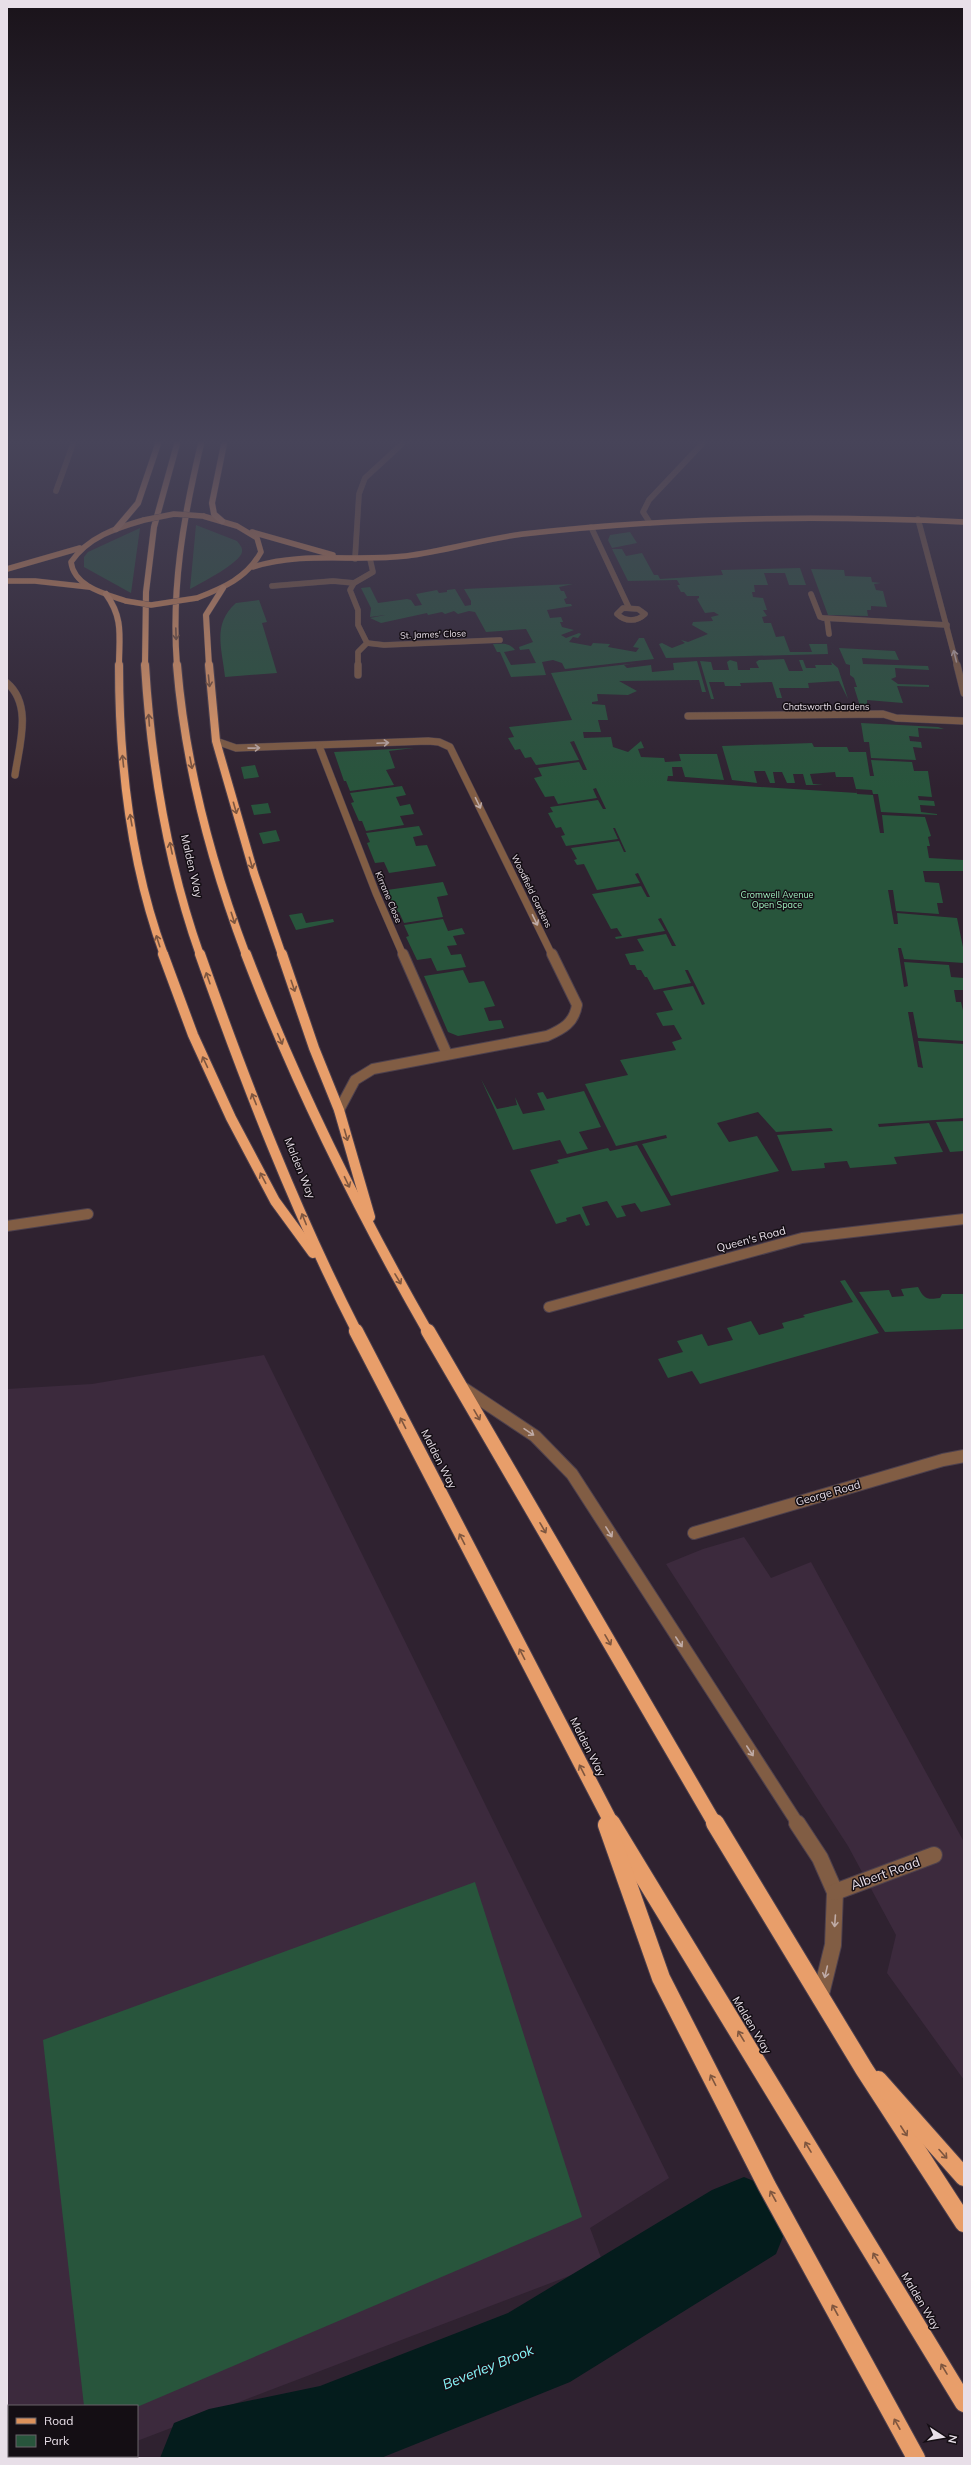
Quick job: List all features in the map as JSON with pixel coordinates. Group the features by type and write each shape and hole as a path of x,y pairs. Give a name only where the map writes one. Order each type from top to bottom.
{"highway":[{"name":"Malden Way","path":"150,559 146,592 145,658 149,724 160,798 179,886 193,935 231,1042 324,1268 600,1804 964,2403"},
{"name":"Malden Way","path":"179,559 176,590 177,656 183,721 196,792 232,917 277,1032 306,1098 378,1245 691,1782 852,2051 964,2223"},
{"path":"223,588 206,615 205,629 216,741 254,873 314,1048 339,1110 378,1245"},
{"path":"106,594 116,608 119,619 119,726 127,800 149,914 193,1035 231,1118 275,1201 324,1268"},
{"path":"600,1804 661,1978 767,2186 916,2458"},
{"path":"852,2051 964,2177"}],"main road":[{"path":"7,569 42,559"},
{"path":"74,559 71,562 72,570 89,587"},
{"path":"252,567 257,559"},
{"path":"7,581 35,581 89,587 126,601 151,605 197,598 223,588 252,567 272,561 320,559"}],"street":[{"path":"358,675 358,652 367,644 358,625 358,610 350,590 354,583 373,572 370,559"},
{"path":"606,559 629,608"},
{"path":"929,559 964,694"},
{"path":"272,586 333,581 354,583"},
{"path":"811,594 820,617 827,619 947,625"},
{"path":"827,619 829,634"},
{"name":"St. James' Close","path":"367,644 384,645 500,640"},
{"path":"7,683 14,687 19,694 22,709 15,774"},
{"name":"Chatsworth Gardens","path":"688,716 883,714 896,718 964,721"},
{"name":"Woodfield Gardens","path":"216,741 236,748 428,741 440,742 450,747 576,1006 573,1020 567,1026 547,1036 372,1068 360,1074 347,1089 339,1110"},
{"name":"Kirrane Close","path":"319,746 376,893 447,1054"},
{"path":"7,1226 88,1214"},
{"name":"Queen's Road","path":"549,1306 802,1238 964,1219"},
{"name":"Malden Way","path":"461,1387 535,1436 572,1474 820,1858 835,1892 832,1945 820,1998"},
{"name":"George Road","path":"694,1533 921,1466 964,1456"},
{"name":"Albert Road","path":"835,1892 934,1855"}],"shaded area":[{"path":"264,1355 669,2178 590,2228 603,2263 138,2441 138,2405 8,2405 8,2457 96,2457 7,2458 7,1389 92,1384"},
{"path":"744,1537 771,1578 811,1562 964,1842 964,2080 887,1973 896,1935 848,1846 666,1564 703,1549"}],"green space":[{"path":"84,559 136,559 131,593 84,567"},
{"path":"193,559 238,559 211,578 190,589"},
{"path":"617,559 645,559 654,575 658,575 660,579 723,575 721,570 800,568 806,585 789,585 785,573 764,573 768,585 754,585 755,592 752,592 753,597 763,598 767,610 763,610 767,616 762,617 764,623 771,623 776,637 784,636 790,652 812,652 809,644 827,644 828,654 666,658 659,644 662,643 672,648 685,643 681,640 688,642 708,634 692,625 693,622 713,621 711,617 719,615 714,612 705,613 697,599 699,596 687,596 684,592 681,592 677,585 680,585 677,580 628,581"},
{"path":"811,569 844,570 845,576 871,577 872,582 881,583 874,584 876,590 883,591 887,607 871,606 871,610 867,610 868,616 828,615"},
{"path":"573,584 559,587 561,591 564,591 567,598 564,599 566,604 571,604 572,606 547,610 550,618 561,617 563,622 560,622 562,627 574,630 561,635 566,638 579,633 581,634 578,638 573,637 569,642 591,646 593,643 610,644 608,647 636,652 639,648 633,647 639,638 644,638 654,659 565,669 562,663 553,660 542,662 546,675 511,677 500,652 497,652 493,644 502,644 513,647 515,650 504,652 511,665 536,663 529,649 520,650 519,647 533,642 526,629 486,632 475,612 469,611 458,614 454,611 445,614 442,612 428,615 427,613 381,623 370,618 385,615 370,617 371,608 361,588 370,587 378,603 407,599 411,600 415,606 422,605 416,594 437,590 439,593 447,592 447,590 455,589 465,606 471,605 471,601 464,589"},
{"path":"259,600 267,622 262,623 277,673 225,677 220,637 224,619 236,603"},
{"path":"839,648 895,651 899,660 862,658 863,664 928,666 929,670 895,668 896,677 891,679 898,684 929,685 929,687 897,686 903,703 867,700 867,707 860,706 854,687 857,687 854,678 850,675 850,665 846,664"},
{"path":"784,659 789,671 803,671 799,660 803,660 806,668 816,668 815,665 832,665 831,662 838,668 848,699 839,681 808,683 809,688 779,688 782,698 777,698 772,682 740,683 741,686 725,686 724,682 709,682 714,699 711,699 700,661 711,662 713,670 729,670 727,662 730,660 737,662 738,670 750,670 750,668 759,668 756,662 759,660"},
{"name":"Cromwell Avenue Open Space","path":"697,661 706,692 702,692 699,680 619,681 637,691 628,695 597,694 598,701 592,702 592,704 605,705 608,720 598,720 601,732 583,732 584,738 611,737 613,747 628,752 641,741 644,748 638,749 641,757 664,758 665,762 681,761 679,754 717,754 724,780 685,777 682,767 672,767 673,776 668,776 667,781 873,795 880,833 884,833 882,815 925,817 931,836 928,837 930,846 927,846 929,858 964,860 964,871 923,871 925,882 939,883 943,903 937,903 939,914 896,911 893,890 888,890 894,924 898,924 897,913 957,918 964,952 964,963 904,959 901,948 898,948 904,987 908,986 904,962 949,965 951,977 964,978 964,990 954,990 956,1002 961,1002 964,1015 964,1041 918,1038 913,1012 908,1012 918,1067 923,1068 918,1041 964,1044 964,1118 878,1124 879,1127 929,1123 943,1152 894,1157 897,1164 850,1168 847,1161 824,1163 825,1168 792,1171 777,1135 833,1131 831,1128 776,1132 758,1112 717,1123 729,1142 757,1136 779,1171 671,1196 642,1144 667,1138 666,1135 616,1146 585,1084 628,1075 620,1060 676,1050 672,1042 682,1039 674,1025 663,1026 656,1013 673,1010 663,991 693,986 702,1005 705,1004 688,970 685,970 691,983 654,990 647,977 645,977 641,970 637,970 635,965 630,965 625,954 644,951 637,939 666,934 672,946 676,946 661,918 658,919 665,931 616,939 615,937 622,936 617,928 611,929 592,894 641,886 647,897 650,897 638,873 635,874 640,883 597,890 584,864 577,865 574,860 577,859 571,848 619,841 624,852 626,852 615,828 613,828 618,839 566,846 561,836 565,835 561,827 556,828 548,813 553,812 550,807 598,800 603,809 606,809 596,788 593,789 597,798 558,804 554,796 545,797 534,778 542,776 538,768 579,762 583,770 587,770 574,741 570,742 579,760 536,765 531,757 525,758 520,749 515,750 508,738 514,737 509,727 572,720 551,673 638,663 624,665 627,668 651,665 652,672 674,670 673,663"},
{"path":"861,723 938,727 944,729 918,728 919,737 909,736 910,741 921,742 922,748 913,747 916,760 871,758 869,742 864,742"},
{"path":"812,743 814,747 847,747 849,752 866,752 870,776 874,776 871,760 912,762 914,771 928,771 932,797 918,796 919,800 934,801 935,806 920,805 921,812 937,815 881,812 878,794 873,794 872,790 856,789 853,777 836,777 835,772 810,774 813,784 823,785 806,785 803,774 793,774 795,783 787,783 782,772 773,772 775,783 770,783 765,771 754,771 757,783 732,780 722,746"},
{"path":"414,748 389,751 395,768 386,770 394,785 350,791 346,781 344,781 334,752"},
{"path":"255,765 259,777 244,779 241,767"},
{"path":"402,786 406,795 396,797 400,806 410,804 414,814 400,816 404,825 366,831 362,821 359,821 351,803 354,802 350,793"},
{"path":"268,803 271,813 254,815 251,805"},
{"path":"419,826 423,835 413,837 416,846 427,845 436,866 389,873 384,862 375,863 367,843 370,842 366,833"},
{"path":"276,830 280,841 263,844 259,833"},
{"path":"443,882 448,895 437,897 443,917 404,923 399,912 396,912 387,890"},
{"path":"302,913 306,923 333,919 334,922 296,930 289,915"},
{"path":"443,919 448,931 462,928 465,934 453,936 457,945 447,946 451,955 461,954 466,967 437,971 431,958 417,960 406,937 409,936 404,925"},
{"path":"463,970 469,983 484,981 495,1006 484,1008 489,1021 501,1020 504,1028 458,1036 448,1032 424,976"},
{"path":"481,1079 497,1109 517,1105 515,1097 523,1114 545,1110 537,1093 543,1092 547,1099 584,1091 601,1127 579,1132 588,1149 567,1154 560,1140 513,1150"},
{"path":"964,1121 964,1151 950,1152 936,1122"},
{"path":"637,1145 671,1205 641,1212 635,1203 621,1206 626,1216 617,1218 607,1201 582,1207 590,1225 586,1226 580,1214 566,1218 567,1221 556,1224 530,1170 559,1163 557,1160 608,1148 610,1151"},
{"path":"845,1280 879,1333 700,1384 692,1371 668,1378 658,1359 683,1352 677,1341 702,1334 708,1346 733,1340 727,1328 751,1321 759,1335 784,1328 782,1323 805,1317 803,1315 853,1302 840,1281"},
{"path":"918,1287 922,1294 929,1299 940,1298 942,1294 964,1294 964,1329 885,1332 859,1292 889,1290 892,1297 904,1296 901,1289"},
{"path":"475,1882 582,2217 138,2407 138,2405 84,2405 43,2040"}],"waterway":[{"name":"Beverley Brook","path":"209,2458 320,2434 537,2349 744,2222"}]}
